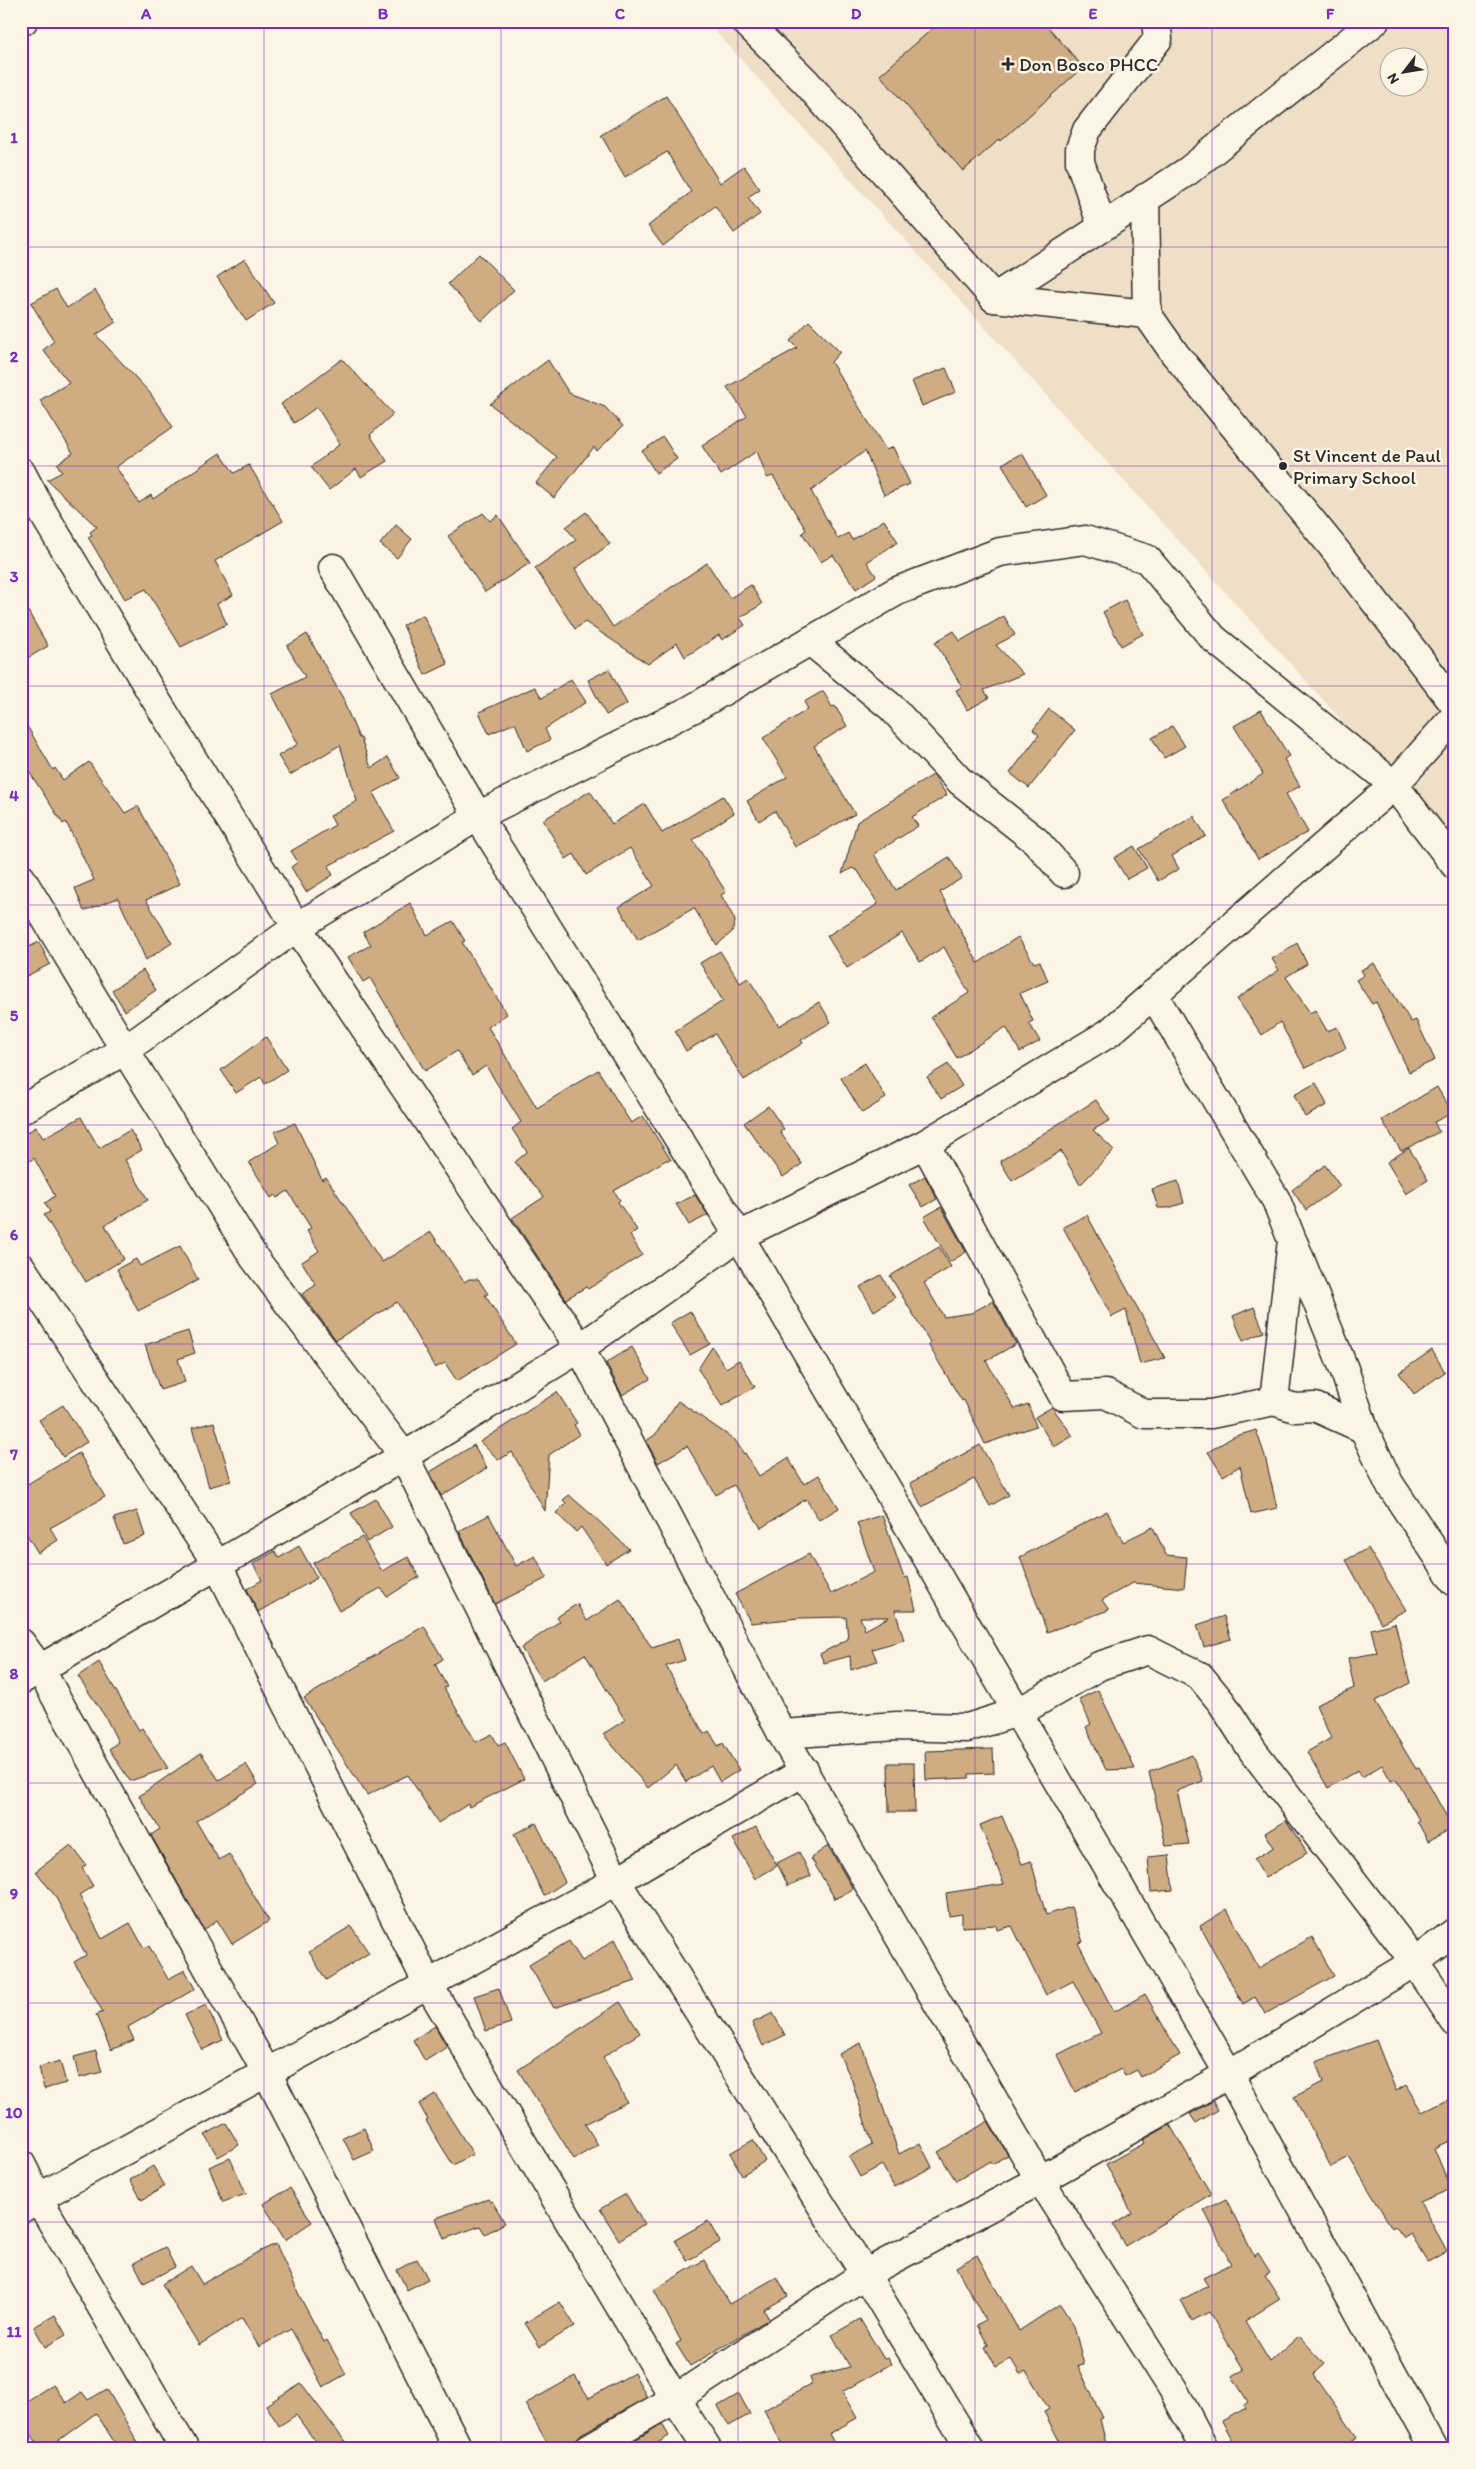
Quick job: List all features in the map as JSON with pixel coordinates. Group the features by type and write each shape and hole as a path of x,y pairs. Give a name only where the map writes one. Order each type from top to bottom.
{"street":[{"path":"745,21 806,82 994,298 1147,314"},
{"path":"1102,226 1080,162 1083,139 1087,130 1158,39 1156,21"},
{"path":"994,298 1188,171 1375,21"},
{"path":"1145,198 1147,314 1175,354 1332,546 1455,704"},
{"path":"21,472 146,684 297,927 580,1348 782,1734 1040,2180 1173,2389 1204,2448"},
{"path":"21,1110 125,1050 297,927 478,816 692,709 896,591 1000,552 1085,540 1147,559 1213,638 1394,785 1455,865"},
{"path":"334,568 478,816 739,1236 1229,2074 1433,2448"},
{"path":"810,642 891,707 960,781 1036,841 1064,872"},
{"path":"30,1675 404,1456 580,1348 739,1236 925,1144 1108,1033 1394,785 1455,716"},
{"path":"21,878 125,1050 256,1259 404,1456 616,1881 865,2274 970,2448"},
{"path":"1153,994 1276,1200 1344,1369 1364,1430 1389,1483 1455,1582"},
{"path":"925,1144 1063,1396 1106,1394 1144,1414 1211,1414 1274,1401 1295,1408 1315,1407 1364,1430"},
{"path":"1274,1401 1292,1240"},
{"path":"21,1267 217,1564 428,1984 674,2399 707,2448"},
{"path":"21,1643 30,1675 267,2073 458,2448"},
{"path":"782,1734 897,1726 967,1728 1021,1711 1099,1666 1148,1650 1200,1676 1222,1703 1253,1751 1415,1962 1455,2022"},
{"path":"30,2203 616,1881 804,1771"},
{"path":"589,2448 674,2399 865,2274 1040,2180 1229,2074 1415,1962 1455,1932"},
{"path":"21,2164 30,2203 184,2448"}],"shaded area":[{"name":"St Vincent de Paul Primary School","path":"706,21 1455,21 1455,845"}],"building":[{"path":"941,21 1043,21 1083,67 1001,141 1000,139 963,171 880,75"},
{"path":"666,96 720,183 744,166 760,189 748,197 760,214 734,233 715,206 663,246 648,226 691,192 667,152 625,177 601,135"},
{"path":"479,254 514,290 482,321 448,284"},
{"path":"245,259 274,303 246,321 217,277"},
{"path":"56,289 67,308 95,290 116,322 96,335 150,393 173,427 116,467 139,503 151,495 153,499 220,453 234,473 249,465 283,521 215,561 233,595 217,604 227,624 181,647 146,589 125,599 88,537 92,535 90,532 97,527 47,480 62,472 57,464 73,453 40,400 69,383 43,350 54,341 31,303"},
{"path":"809,321 840,352 831,362 886,450 893,447 910,484 884,495 865,451 811,491 838,539 848,533 852,540 884,520 898,542 867,562 876,576 856,589 833,555 821,562 802,533 806,530 773,476 767,478 757,451 721,475 702,446 747,416 727,387 797,348 790,341"},
{"path":"342,359 393,414 370,435 387,461 361,477 356,469 329,490 311,467 340,444 317,407 294,423 281,404"},
{"path":"548,360 569,393 605,407 623,426 597,451 594,447 554,498 536,483 557,457 490,404"},
{"path":"946,368 956,392 922,406 912,381"},
{"path":"663,437 677,459 656,473 642,451"},
{"path":"1022,453 1046,495 1026,507 1002,464"},
{"path":"586,512 610,544 575,569 613,627 707,563 730,598 751,585 762,604 740,618 745,625 722,640 719,635 685,657 677,643 648,664 585,622 575,629 535,568 576,540 566,527"},
{"path":"483,513 490,521 498,515 530,563 485,592 448,536"},
{"path":"396,525 412,539 397,558 380,544"},
{"path":"21,599 48,646 21,662"},
{"path":"1125,600 1143,634 1121,646 1103,612"},
{"path":"423,615 448,664 425,675 403,625"},
{"path":"1004,616 1015,635 996,645 1023,674 984,690 989,698 967,710 956,690 962,687 935,642 954,631 960,641"},
{"path":"307,634 345,702 359,738 361,738 371,768 388,757 400,778 373,793 394,831 328,866 333,875 306,892 291,867 298,862 291,851 335,825 330,816 357,801 340,745 290,775 278,756 298,744 272,694 305,677 287,646"},
{"path":"609,669 627,704 606,715 588,680"},
{"path":"571,679 586,702 545,729 550,740 527,751 515,723 489,734 479,712 535,687 542,698"},
{"path":"823,691 832,707 835,706 847,726 814,746 855,814 795,847 775,811 759,821 747,801 787,777 763,738 808,709 804,702"},
{"path":"1049,709 1075,730 1029,788 1010,773 1039,735 1033,730"},
{"path":"1261,710 1289,756 1284,759 1300,786 1286,794 1308,832 1258,859 1223,800 1263,774 1234,726"},
{"path":"21,716 53,770 55,768 63,780 89,762 125,813 138,806 180,884 146,900 172,943 146,960 118,898 84,911 75,888 94,880 66,822 63,824 21,759"},
{"path":"1172,726 1185,746 1164,758 1152,738"},
{"path":"933,775 947,795 912,817 918,826 874,854 896,890 949,857 962,878 940,892 978,963 1018,937 1034,963 1040,961 1048,981 1020,993 1033,1021 1029,1023 1040,1041 1020,1052 1006,1027 957,1058 931,1017 969,993 944,947 920,962 902,933 847,968 827,936 878,904 858,871 852,868 842,874 857,822"},
{"path":"590,791 612,824 645,804 662,833 723,796 734,813 693,840 726,892 721,895 734,918 735,922 732,932 717,945 694,908 638,940 619,907 654,886 630,848 586,875 574,854 566,859 543,820"},
{"path":"1194,816 1206,836 1172,856 1179,869 1158,881 1139,849"},
{"path":"1134,846 1147,868 1127,879 1114,858"},
{"path":"410,903 427,935 453,921 465,941 462,942 507,1014 488,1027 537,1108 598,1070 631,1123 643,1116 671,1160 666,1160 614,1191 620,1200 618,1202 637,1230 630,1235 642,1255 588,1289 586,1287 566,1299 512,1218 544,1197 515,1162 527,1152 512,1129 521,1122 486,1066 472,1075 457,1051 425,1071 370,978 363,982 348,957 371,945 363,932"},
{"path":"39,942 50,964 21,979 21,951"},
{"path":"1297,943 1307,964 1286,977 1310,1013 1315,1010 1327,1031 1337,1027 1346,1048 1305,1068 1280,1022 1262,1035 1237,999 1279,970 1272,959"},
{"path":"720,951 740,983 748,978 779,1026 819,1002 831,1022 801,1040 803,1043 744,1080 715,1034 686,1051 675,1031 723,1001 700,963"},
{"path":"1374,963 1411,1022 1416,1020 1435,1060 1409,1072 1376,1002 1372,1004 1356,980 1364,975 1361,970"},
{"path":"143,970 156,990 125,1011 112,990"},
{"path":"266,1037 287,1070 265,1084 261,1077 236,1093 221,1070"},
{"path":"865,1063 886,1098 862,1113 841,1078"},
{"path":"948,1064 962,1086 941,1099 927,1077"},
{"path":"1316,1083 1327,1105 1305,1117 1294,1095"},
{"path":"1437,1087 1452,1113 1434,1122 1439,1132 1401,1151 1382,1120"},
{"path":"1096,1100 1110,1120 1093,1130 1114,1150 1080,1185 1061,1151 1012,1181 1000,1161"},
{"path":"768,1106 784,1129 780,1132 802,1164 783,1177 744,1123"},
{"path":"81,1117 99,1148 130,1130 142,1150 125,1160 148,1200 105,1225 124,1259 86,1282 44,1215 50,1212 45,1203 55,1196 34,1158 28,1162 21,1149 21,1136 36,1127 43,1138"},
{"path":"295,1123 322,1180 326,1177 382,1262 431,1232 464,1282 469,1279 478,1279 488,1294 485,1295 516,1344 457,1381 445,1363 435,1368 397,1302 336,1340 302,1294 316,1285 302,1262 319,1251 307,1231 311,1228 288,1191 277,1198 275,1195 271,1198 249,1162 279,1143 274,1132"},
{"path":"1409,1148 1428,1180 1406,1194 1387,1162"},
{"path":"1325,1165 1340,1186 1306,1210 1292,1190"},
{"path":"925,1176 937,1199 923,1207 909,1185"},
{"path":"1178,1181 1184,1203 1168,1208 1158,1208 1152,1189"},
{"path":"695,1195 708,1215 689,1225 676,1204"},
{"path":"941,1207 966,1252 950,1262 924,1217"},
{"path":"1087,1215 1165,1358 1140,1364 1126,1310 1112,1317 1063,1227"},
{"path":"180,1246 198,1280 138,1311 117,1269 136,1259 140,1266"},
{"path":"939,1247 951,1267 924,1283 944,1317 971,1313 993,1301 1016,1344 986,1361 1015,1409 1028,1404 1036,1426 985,1444 964,1400 962,1401 929,1346 930,1342 890,1276"},
{"path":"881,1275 895,1298 874,1311 860,1287"},
{"path":"1254,1307 1264,1332 1243,1341 1233,1316"},
{"path":"690,1311 710,1344 690,1355 670,1323"},
{"path":"188,1331 195,1353 178,1359 185,1382 160,1390 145,1345"},
{"path":"632,1347 650,1379 622,1395 606,1363"},
{"path":"712,1347 726,1368 739,1360 755,1387 722,1406 698,1369"},
{"path":"1432,1350 1445,1372 1414,1394 1399,1373"},
{"path":"557,1392 577,1423 574,1425 580,1434 549,1455 545,1511 512,1452 499,1460 480,1442"},
{"path":"678,1401 735,1440 759,1476 788,1458 804,1484 819,1475 839,1508 819,1520 806,1499 761,1528 734,1485 716,1495 687,1446 658,1463 646,1441 655,1435"},
{"path":"63,1405 87,1442 63,1457 39,1420"},
{"path":"1052,1407 1073,1436 1054,1447 1035,1417"},
{"path":"214,1422 231,1481 209,1487 192,1428"},
{"path":"1256,1430 1265,1456 1277,1508 1251,1514 1240,1466 1223,1476 1208,1452 1233,1437"},
{"path":"474,1445 487,1468 441,1496 430,1472"},
{"path":"980,1445 1009,1495 990,1506 974,1479 922,1507 910,1483"},
{"path":"79,1453 105,1497 50,1528 58,1540 38,1553 21,1525 21,1488"},
{"path":"569,1495 629,1549 606,1564 581,1527 576,1532 556,1513 566,1503 563,1500"},
{"path":"376,1499 392,1527 367,1542 351,1513"},
{"path":"137,1511 145,1536 123,1544 114,1518"},
{"path":"1107,1511 1123,1542 1153,1527 1166,1555 1187,1557 1184,1588 1133,1583 1102,1600 1109,1610 1047,1632 1020,1557"},
{"path":"489,1515 516,1566 535,1556 547,1578 495,1604 459,1531"},
{"path":"882,1515 904,1578 908,1577 916,1610 895,1610 904,1640 872,1649 877,1661 851,1670 850,1656 824,1663 820,1654 848,1639 846,1617 799,1618 751,1623 735,1594 809,1554 831,1594 874,1572 857,1523","holes":["860,1617 889,1617 865,1630"]},
{"path":"362,1537 382,1571 408,1557 419,1577 387,1597 381,1588 339,1611 313,1563"},
{"path":"299,1546 317,1578 258,1612 247,1589 262,1580 253,1564 275,1551 279,1558"},
{"path":"1368,1548 1406,1610 1381,1623 1346,1560"},
{"path":"620,1599 652,1648 678,1639 685,1660 666,1666 704,1734 709,1731 718,1746 723,1743 739,1770 720,1782 711,1766 686,1782 676,1765 648,1788 603,1734 625,1720 585,1654 542,1681 521,1648 560,1621 557,1617 577,1604 587,1621"},
{"path":"1224,1616 1231,1639 1204,1647 1197,1625"},
{"path":"1395,1623 1410,1683 1375,1701 1416,1769 1419,1767 1453,1828 1428,1841 1417,1821 1419,1820 1396,1779 1391,1781 1382,1765 1362,1777 1358,1770 1328,1788 1307,1752 1331,1738 1316,1705 1354,1688 1348,1658 1377,1653 1371,1629"},
{"path":"424,1626 443,1659 435,1664 447,1687 444,1688 476,1742 492,1734 498,1745 505,1742 524,1779 469,1807 468,1804 438,1823 408,1775 367,1795 304,1698"},
{"path":"99,1662 139,1730 142,1728 168,1768 130,1781 109,1749 118,1742 106,1718 78,1676"},
{"path":"1098,1690 1135,1769 1106,1770 1086,1727 1091,1724 1079,1699"},
{"path":"993,1749 994,1773 969,1774 969,1778 926,1780 925,1751"},
{"path":"201,1753 219,1780 246,1764 258,1784 196,1821 219,1860 229,1854 269,1921 232,1944 217,1920 204,1930 151,1835 160,1829 139,1796"},
{"path":"1192,1755 1203,1781 1177,1791 1189,1844 1166,1846 1149,1772"},
{"path":"888,1763 914,1763 915,1812 889,1812"},
{"path":"1002,1816 1022,1864 1031,1861 1046,1915 1071,1907 1083,1942 1078,1943 1114,2012 1145,1994 1180,2055 1141,2077 1137,2070 1125,2076 1121,2069 1075,2092 1057,2055 1101,2033 1073,1981 1046,1995 1012,1926 997,1930 996,1925 962,1927 962,1914 949,1916 946,1893 1004,1884 980,1825"},
{"path":"1286,1820 1307,1853 1265,1878 1254,1859 1274,1847 1265,1833"},
{"path":"536,1823 565,1882 544,1896 514,1834"},
{"path":"756,1827 777,1866 755,1879 733,1839"},
{"path":"71,1845 86,1865 82,1868 93,1886 79,1895 102,1939 130,1923 144,1948 149,1946 168,1979 185,1970 195,1989 128,2027 134,2040 111,2050 96,2015 103,2012 74,1962 86,1955 55,1896 36,1871"},
{"path":"828,1846 853,1889 835,1899 811,1858"},
{"path":"799,1852 811,1876 788,1886 777,1863"},
{"path":"1169,1855 1173,1890 1151,1892 1148,1857"},
{"path":"1227,1909 1259,1968 1312,1937 1334,1976 1265,2014 1255,1997 1243,2004 1200,1926"},
{"path":"351,1926 369,1953 326,1980 309,1952"},
{"path":"615,1939 636,1981 554,2008 529,1965 569,1941 582,1961"},
{"path":"499,1988 511,2023 486,2031 474,1996"},
{"path":"620,2002 640,2033 603,2057 627,2102 585,2124 598,2145 574,2159 518,2070"},
{"path":"206,2005 223,2040 202,2050 185,2015"},
{"path":"773,2013 785,2035 763,2046 752,2023"},
{"path":"435,2026 447,2047 425,2061 413,2040"},
{"path":"1376,2040 1396,2091 1406,2085 1422,2112 1447,2100 1455,2115 1455,2138 1434,2148 1451,2189 1420,2202 1447,2251 1428,2262 1411,2234 1404,2238 1395,2226 1392,2228 1349,2157 1331,2167 1294,2097 1323,2082 1316,2062"},
{"path":"861,2043 899,2154 920,2143 932,2167 894,2187 882,2165 860,2177 849,2157 872,2144 851,2078 839,2054"},
{"path":"96,2051 102,2072 79,2078 74,2057"},
{"path":"60,2061 66,2083 44,2089 39,2067"},
{"path":"435,2094 473,2154 453,2165 426,2121 428,2120 419,2104"},
{"path":"1213,2101 1218,2110 1196,2123 1190,2114"},
{"path":"988,2121 1008,2155 992,2164 990,2161 956,2181 938,2152"},
{"path":"226,2123 239,2145 218,2157 205,2135"},
{"path":"1170,2125 1211,2194 1125,2246 1113,2225 1132,2213 1106,2164 1145,2143 1143,2140"},
{"path":"364,2128 374,2151 354,2160 343,2138"},
{"path":"753,2140 765,2161 742,2175 730,2153"},
{"path":"230,2158 246,2194 223,2202 209,2167"},
{"path":"153,2166 165,2186 142,2200 130,2180"},
{"path":"290,2188 312,2222 285,2240 263,2204"},
{"path":"626,2194 644,2224 619,2240 600,2209"},
{"path":"488,2199 490,2202 492,2201 505,2223 485,2234 480,2226 444,2239 436,2218"},
{"path":"1226,2199 1254,2256 1258,2253 1270,2272 1265,2275 1280,2299 1245,2321 1270,2362 1299,2336 1325,2364 1313,2375 1357,2437 1341,2448 1237,2448 1222,2421 1246,2408 1244,2405 1248,2402 1232,2376 1244,2370 1209,2312 1192,2321 1181,2300 1208,2286 1203,2278 1231,2264 1204,2210"},
{"path":"708,2221 720,2242 687,2261 675,2240"},
{"path":"276,2244 300,2297 324,2342 327,2340 346,2374 323,2387 291,2329 259,2347 242,2318 199,2345 162,2284 191,2266 202,2284 258,2252"},
{"path":"165,2247 175,2267 144,2283 134,2263"},
{"path":"977,2255 1019,2331 1060,2304 1074,2326 1084,2365 1078,2366 1103,2418 1100,2419 1107,2448 1063,2448 1044,2412 1049,2409 1026,2371 1020,2374 1011,2359 996,2367 985,2347 988,2345 977,2325 985,2320 956,2267"},
{"path":"417,2259 428,2279 407,2290 397,2270"},
{"path":"704,2260 729,2304 777,2277 788,2296 764,2310 769,2319 690,2366 676,2344 681,2341 654,2290"},
{"path":"560,2302 575,2326 540,2347 525,2323"},
{"path":"55,2315 66,2335 45,2347 34,2327"},
{"path":"860,2319 884,2359 888,2358 891,2364 842,2392 857,2418 829,2434 837,2448 784,2448 764,2410 812,2384 810,2377 850,2367 832,2335"},
{"path":"634,2373 647,2397 581,2434 573,2448 550,2448 525,2404 575,2376 589,2398"},
{"path":"301,2383 350,2448 320,2448 296,2415 279,2426 266,2405"},
{"path":"53,2384 66,2403 82,2392 88,2400 107,2389 141,2448 118,2448 96,2413 48,2448 40,2448 21,2418 21,2405"},
{"path":"739,2394 750,2414 729,2426 718,2406"},
{"path":"662,2424 669,2436 649,2448 621,2448"}],"place":[{"name":"Don Bosco PHCC","path":"1008,64"},
{"name":"St Vincent de Paul Primary School","path":"1283,466"}]}
